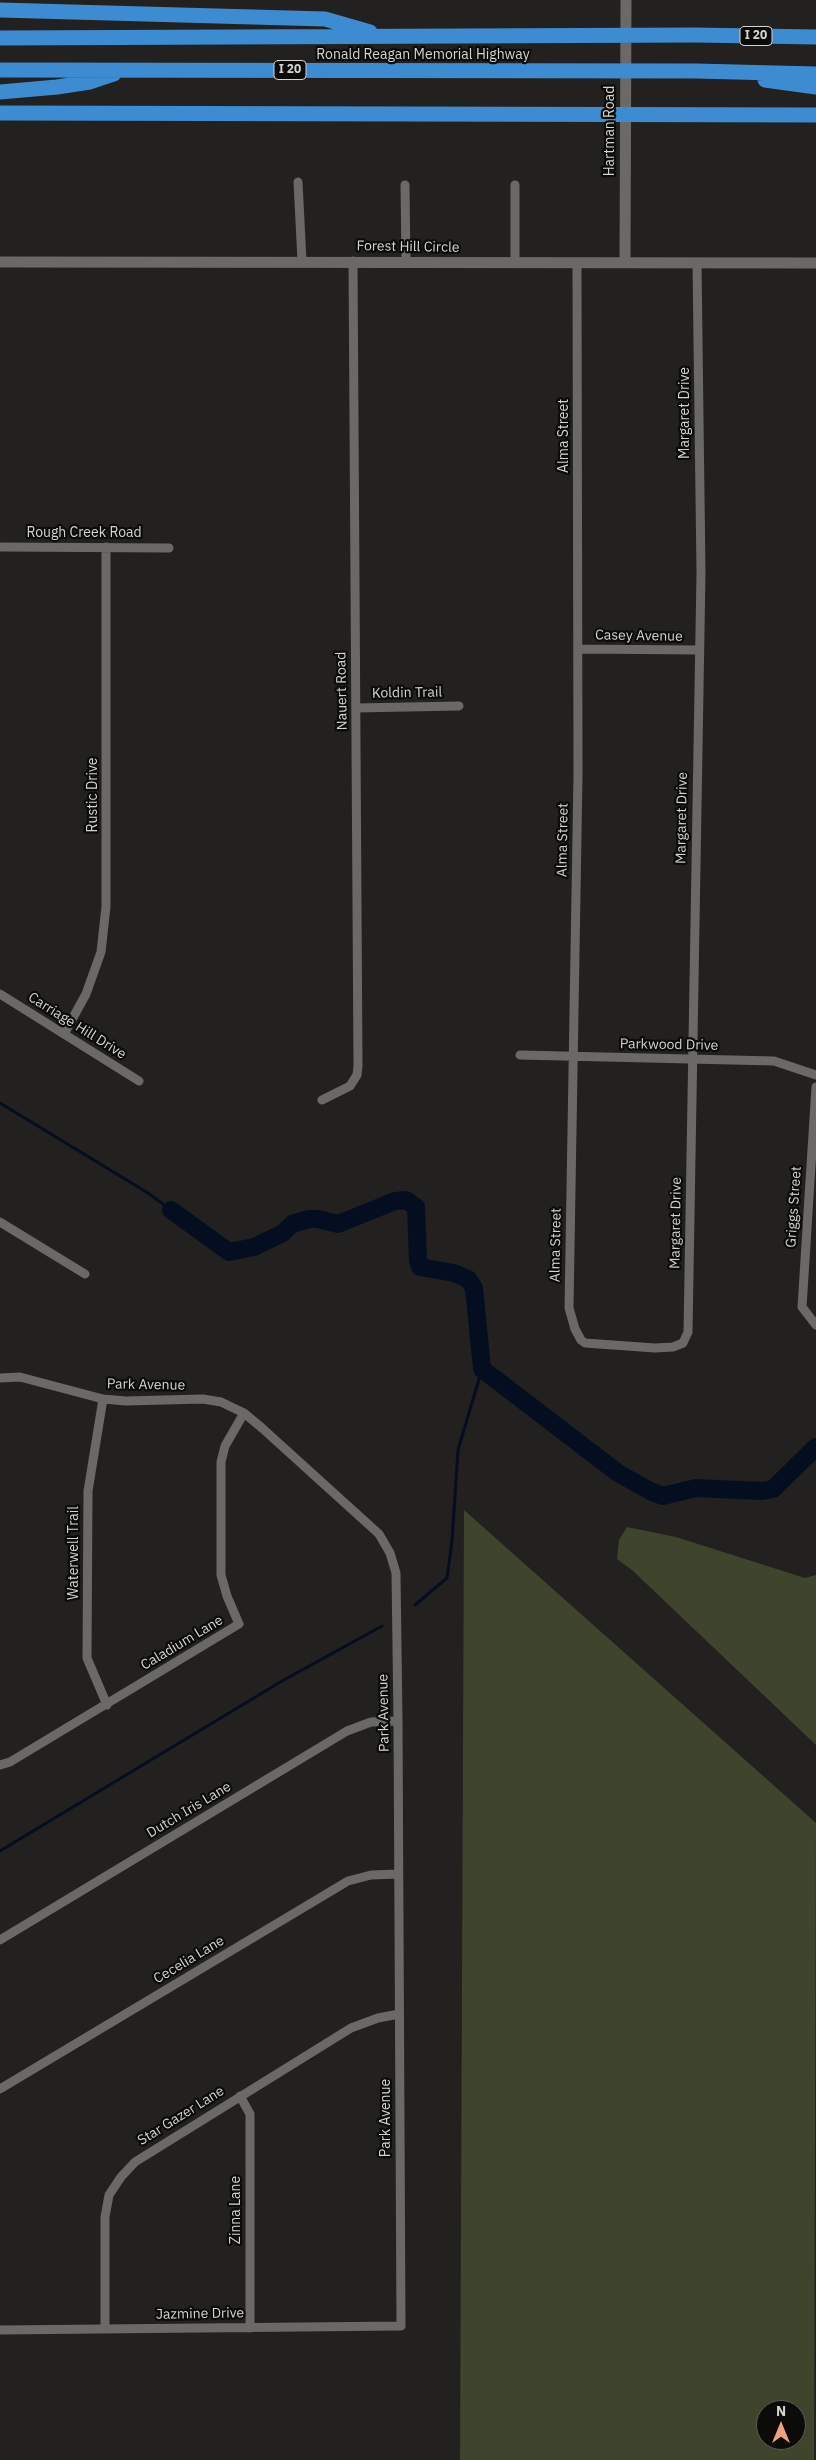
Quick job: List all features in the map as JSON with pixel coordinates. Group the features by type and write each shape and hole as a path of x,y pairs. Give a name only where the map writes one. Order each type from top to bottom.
{"highway":[{"path":"0,10 325,19 386,37"},
{"path":"796,37 816,32"},
{"name":"Ronald Reagan Memorial Highway","path":"0,38 695,35 816,37"},
{"name":"Ronald Reagan Memorial Highway","path":"0,70 696,71 816,74"},
{"path":"0,92 90,82 129,70"},
{"path":"696,71 816,87"},
{"path":"0,113 816,115"}],"street":[{"name":"Hartman Road","path":"625,263 626,0"},
{"path":"298,182 302,261"},
{"path":"405,185 406,262"},
{"path":"514,263 515,185"},
{"name":"Nauert Road","path":"322,1100 350,1086 357,1075 358,1066 353,261"},
{"name":"Forest Hill Circle","path":"0,262 816,263"},
{"name":"Alma Street","path":"577,263 578,649 569,1308 571,1321 581,1340 585,1343 655,1348"},
{"name":"Margaret Drive","path":"655,1348 673,1347 683,1343 688,1332 701,573 697,263"},
{"name":"Rough Creek Road","path":"0,547 169,548"},
{"name":"Rustic Drive","path":"64,1034 86,994 101,952 106,907 106,547"},
{"name":"Casey Avenue","path":"578,649 699,650"},
{"name":"Koldin Trail","path":"356,708 459,706"},
{"name":"Carriage Hill Drive","path":"0,994 139,1081"},
{"name":"Parkwood Drive","path":"520,1055 774,1061 816,1075"},
{"name":"Griggs Street","path":"816,1087 813,1106 812,1214 802,1307 816,1325"},
{"path":"0,1222 85,1274"},
{"name":"Park Avenue","path":"0,1378 20,1377 103,1399 126,1401 203,1399 222,1402 244,1413 379,1534 390,1553 396,1573 401,2326"},
{"name":"Waterwell Trail","path":"103,1399 88,1491 87,1658 107,1705"},
{"name":"Caladium Lane","path":"0,1765 10,1762 107,1705 239,1624 227,1596 222,1575 221,1462 225,1446 244,1413"},
{"name":"Dutch Iris Lane","path":"0,1940 347,1731 371,1722 398,1721"},
{"name":"Cecelia Lane","path":"0,2089 348,1881 371,1875 398,1874"},
{"name":"Star Gazer Lane","path":"105,2329 105,2217 109,2194 135,2162 351,2028 378,2018 399,2014"},
{"name":"Zinna Lane","path":"240,2096 250,2114 250,2328"},
{"name":"Jazmine Drive","path":"0,2330 401,2326"}],"green space":[{"path":"464,1510 816,1823 814,2460 460,2460"},
{"path":"627,1527 676,1537 805,1578 816,1575 816,1745 632,1570 617,1559 619,1540"}],"waterway":[{"path":"0,1103 148,1193 171,1210"},
{"path":"171,1210 229,1252 254,1247 283,1233 292,1224 309,1219 318,1219 338,1224 395,1201 406,1200 416,1207 418,1261 420,1267 454,1273 468,1279 474,1288 482,1369 618,1473 663,1496 696,1488 762,1491 773,1489 816,1447"},
{"path":"415,1605 447,1578 452,1541 458,1450 482,1369"},
{"path":"0,1851 282,1681 382,1626"}]}
